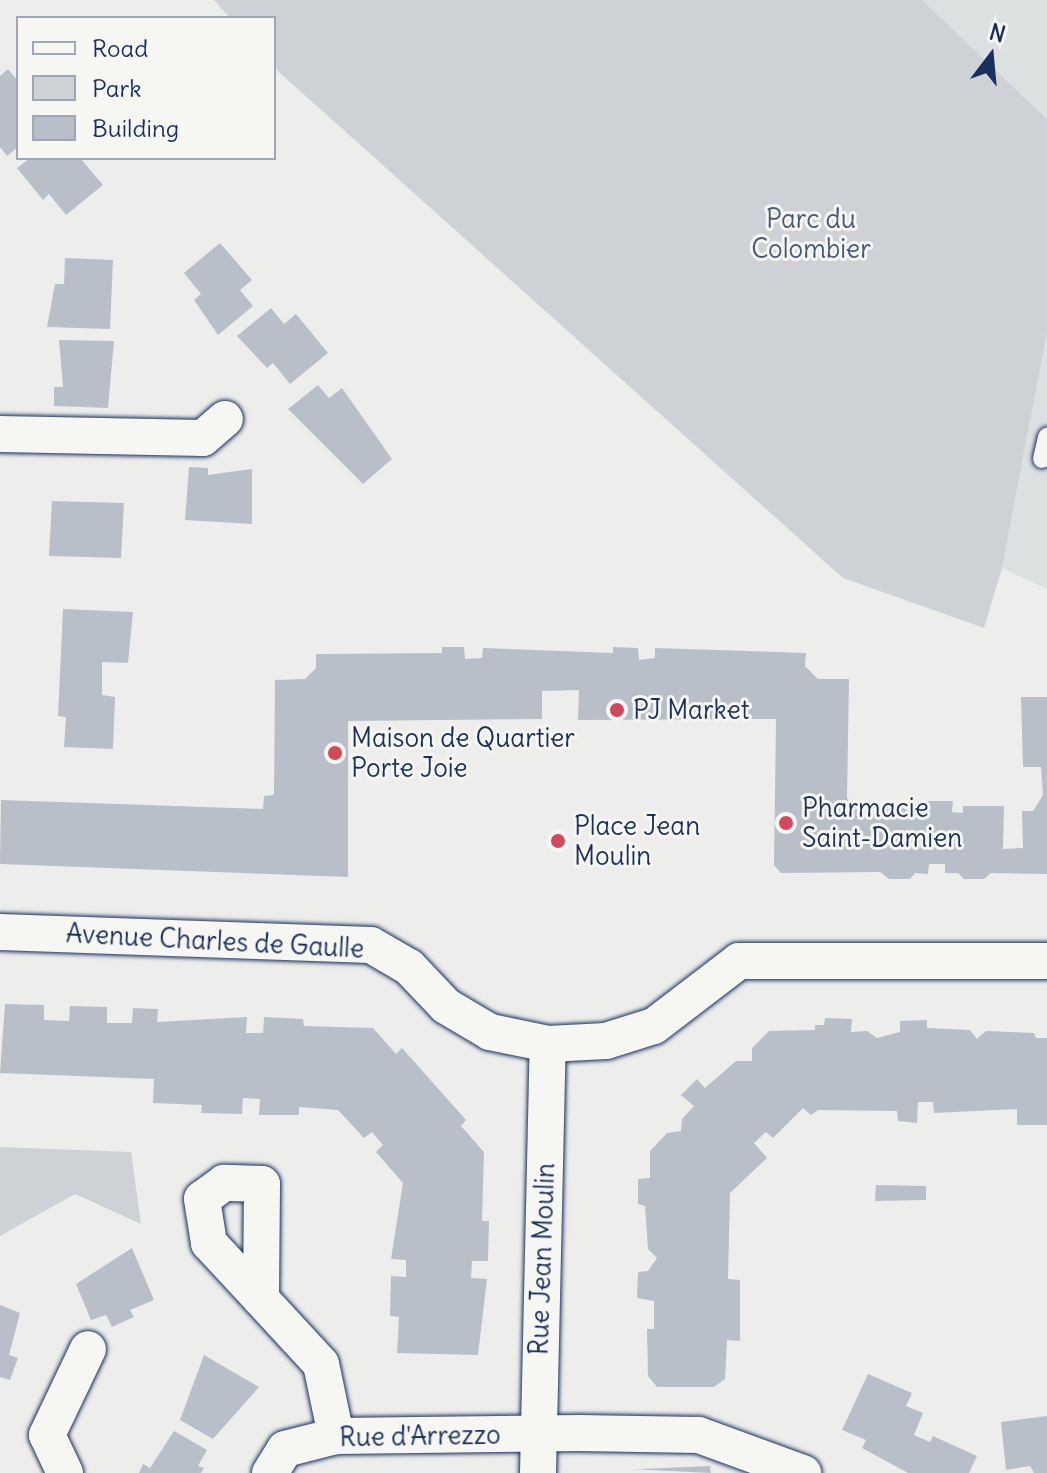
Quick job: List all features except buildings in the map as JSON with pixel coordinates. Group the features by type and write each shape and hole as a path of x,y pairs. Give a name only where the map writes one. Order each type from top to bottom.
{"street":[{"path":"0,434 203,438 225,419"},
{"name":"Avenue Charles de Gaulle","path":"0,932 371,945 409,967 446,1006 490,1032 548,1044 606,1041 654,1026 739,961 1047,961"},
{"name":"Rue Jean Moulin","path":"538,1473 536,1433 548,1044"},
{"path":"261,1299 321,1364 336,1436"},
{"path":"65,1473 47,1435 88,1349"},
{"name":"Rue d'Arrezzo","path":"270,1473 285,1449 336,1436 536,1433 699,1435 803,1473"}],"lane":[{"path":"1042,459 1047,437"}],"shaded area":[{"path":"922,0 1047,0 1047,119"},
{"path":"1047,332 1047,589 1002,568"}],"green space":[{"name":"Parc du Colombier","path":"214,0 922,0 1047,119 1047,332 1002,568 984,628 843,578 280,73 276,69 276,16 228,16"},
{"path":"0,1147 131,1152 141,1224 75,1194 0,1236"}],"place":[{"name":"PJ Market","path":"617,710"},
{"name":"Maison de Quartier Porte Joie","path":"335,753"},
{"name":"Pharmacie Saint-Damien","path":"786,823"},
{"name":"Place Jean Moulin","path":"558,841"}]}
